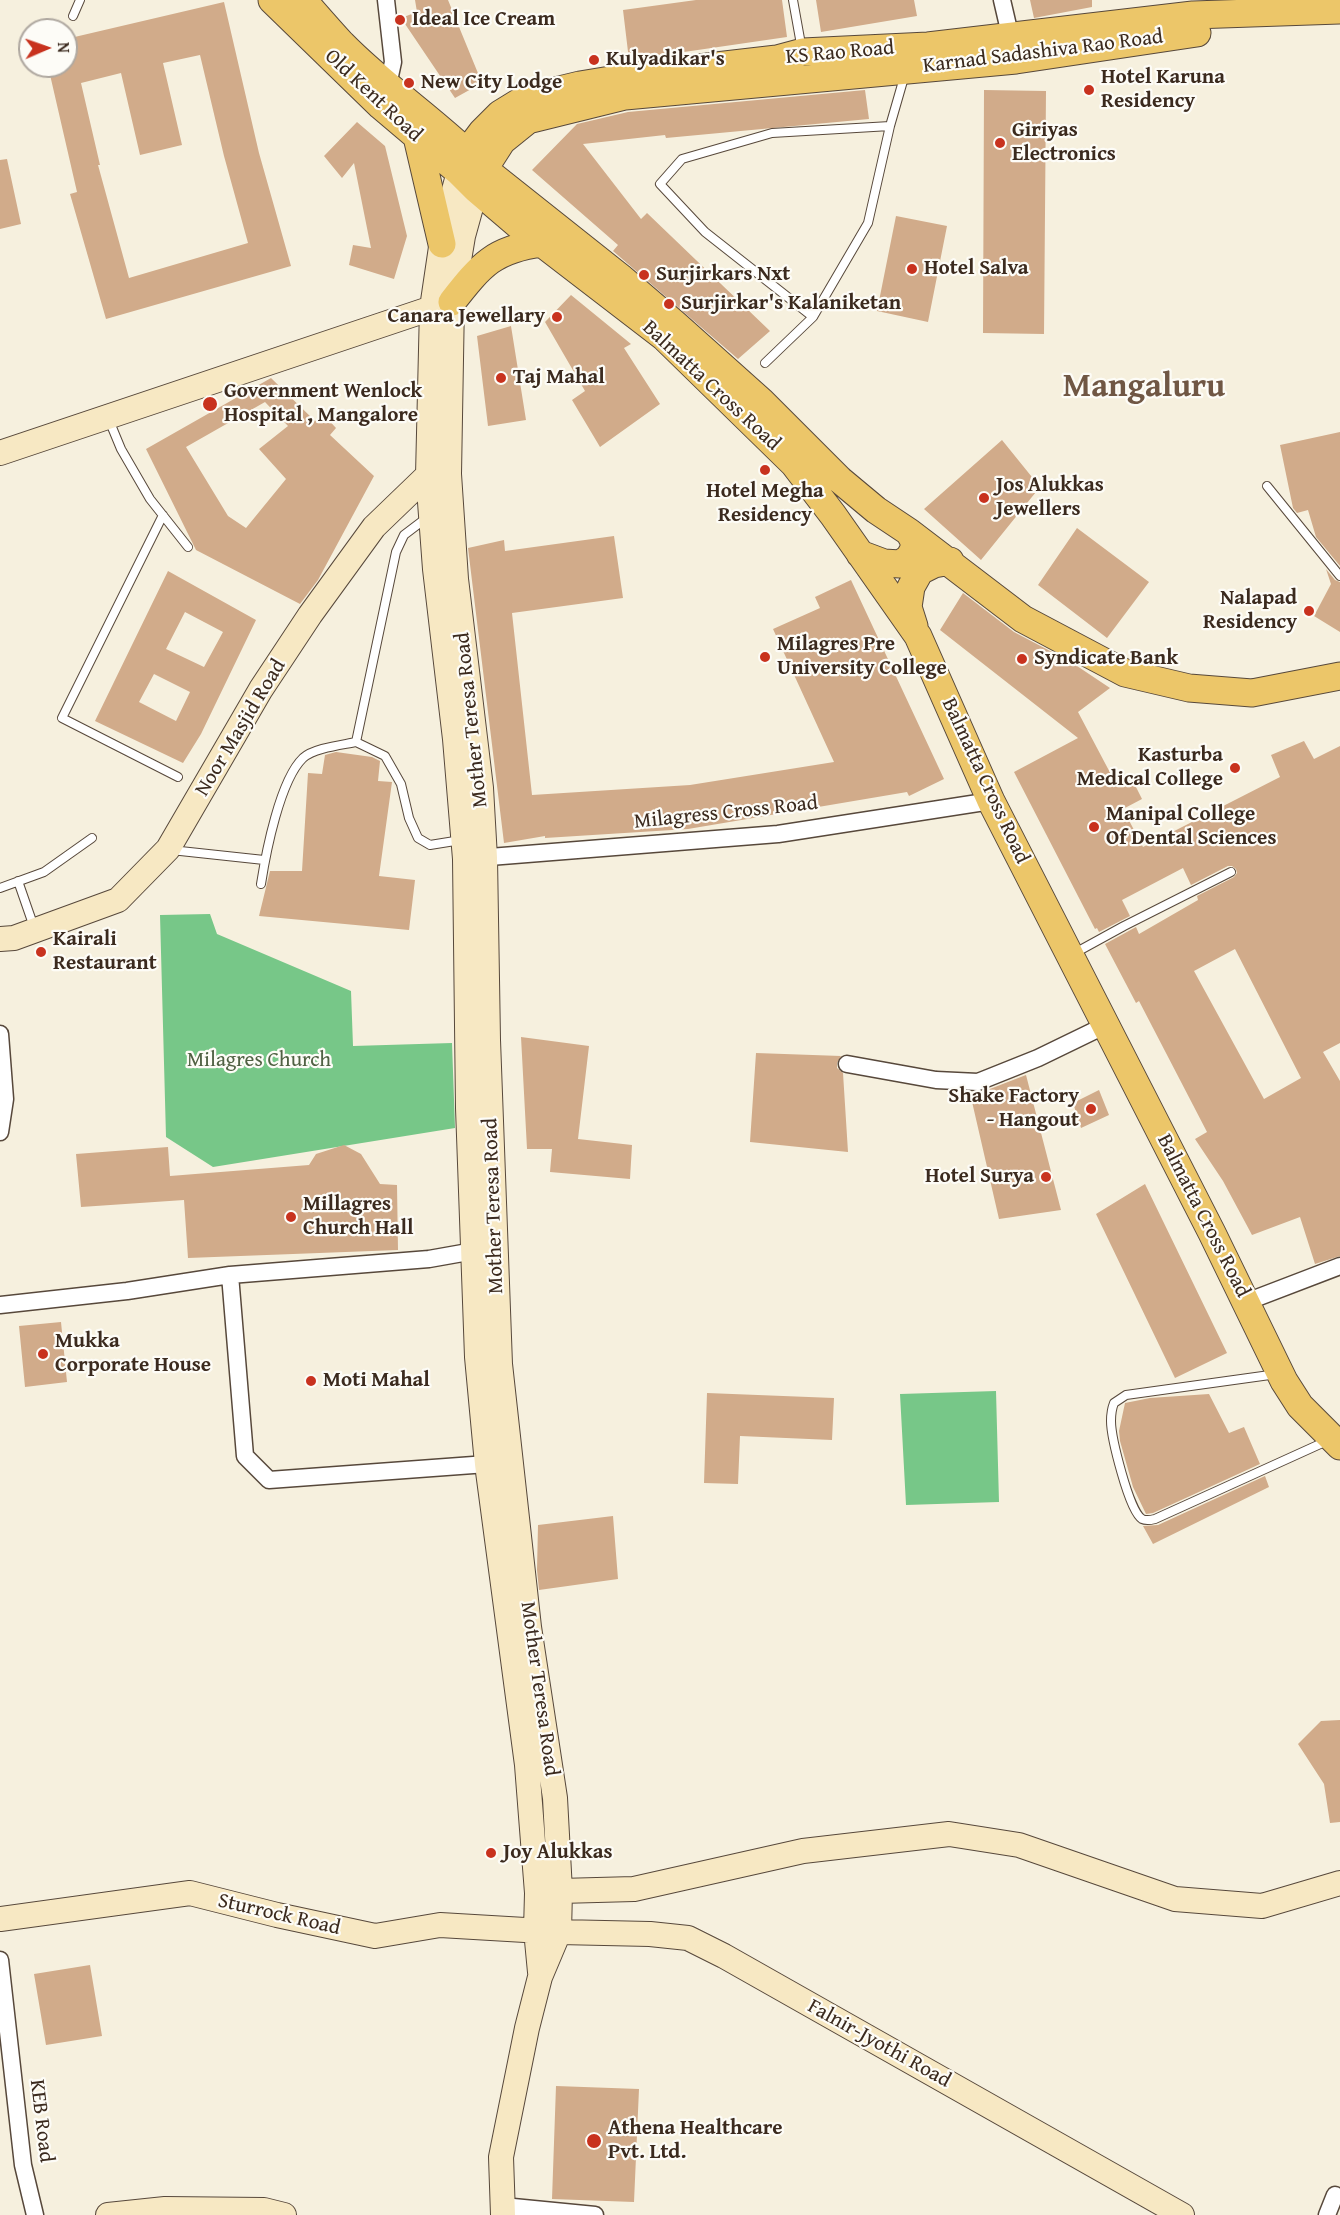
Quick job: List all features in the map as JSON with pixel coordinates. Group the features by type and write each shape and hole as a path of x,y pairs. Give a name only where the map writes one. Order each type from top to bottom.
{"main road":[{"name":"Old Kent Road","path":"272,0 381,106 417,137 471,170"},
{"path":"303,0 343,45 388,84 471,170 620,277 761,401 840,480 876,510 950,561 1023,619 1125,673 1189,688 1252,693 1340,676"},
{"path":"1013,48 1227,7 1340,10"},
{"name":"Karnad Sadashiva Rao Road","path":"471,170 528,120 625,96 906,58 1194,33 1230,32 1319,22 1340,24"},
{"name":"KS Rao Road","path":"471,170 482,132 500,114 526,98 591,83 777,59 803,52 906,58"},
{"path":"417,137 442,244 442,305"},
{"path":"442,244 471,170"},
{"name":"Balmatta Cross Road","path":"471,170 542,243 664,337 794,464 918,636 991,801 1246,1302 1280,1374 1300,1406 1336,1442"},
{"name":"Mother Teresa Road","path":"471,170 463,236 442,305 439,474 456,579 481,788 471,852 488,1040 500,1364 529,1628 555,1798 560,1891 548,1931 501,2157 503,2211"},
{"path":"0,453 442,305 479,268 495,256 521,245 542,243"},
{"path":"439,474 431,514 435,569 471,852 468,1108 477,1357 487,1464 530,1801 537,1893 548,1931"},
{"name":"Noor Masjid Road","path":"0,939 14,938 118,900 168,849 261,689 310,615 374,526 439,474"},
{"path":"860,555 884,563 900,564 909,558 914,549 914,541 909,532"},
{"path":"918,636 908,607 911,587 920,571 934,564 950,561"},
{"path":"530,1801 555,1798"},
{"path":"560,1891 634,1889 803,1851 949,1834 1019,1845 1175,1899 1262,1906 1340,1883"},
{"name":"Sturrock Road","path":"0,1919 190,1893 375,1936 440,1925 548,1931"},
{"name":"Falnir-Jyothi Road","path":"548,1931 650,1934 688,1938 724,1956 1182,2215"},
{"path":"108,2215 165,2209 264,2210 284,2215"}],"street":[{"path":"386,0 393,62 388,84"},
{"path":"1002,0 1013,48"},
{"name":"Milagress Cross Road","path":"471,852 778,834 991,801"},
{"path":"847,1064 936,1080 978,1082 1038,1058 1106,1025"},
{"path":"0,1034 5,1099 0,1132"},
{"path":"0,1305 127,1291 230,1275 429,1258 474,1251"},
{"path":"1246,1302 1340,1266"},
{"path":"230,1275 245,1456 269,1480 487,1464"},
{"name":"KEB Road","path":"0,1960 22,2165 36,2215"},
{"path":"1327,2215 1335,2195"},
{"path":"503,2211 595,2215"}],"lane":[{"path":"73,16 80,0"},
{"path":"793,0 803,52"},
{"path":"765,363 813,317 868,223 906,58"},
{"path":"813,317 705,232 660,184 682,159 772,134 890,126"},
{"path":"108,417 127,459 150,499 188,547"},
{"path":"1266,486 1340,576"},
{"path":"356,742 396,552 404,535 431,514"},
{"path":"163,515 62,718 178,777"},
{"path":"261,884 264,860 281,800 293,773 304,757 328,747 356,742 385,756 401,784 418,838 430,845 471,852"},
{"path":"0,888 44,872 92,838"},
{"path":"168,849 264,860"},
{"path":"1070,956 1231,872"},
{"path":"18,881 35,930"},
{"path":"1280,1374 1126,1395 1114,1402 1111,1421 1114,1442 1130,1500 1139,1516 1149,1521 1155,1519 1336,1442"}],"green space":[{"name":"Milagres Church","path":"210,914 217,934 351,991 353,1046 452,1043 455,1128 213,1167 166,1137 160,915"},
{"path":"996,1391 999,1502 906,1505 900,1394"}],"building":[{"path":"415,0 448,0 482,83 455,98 401,18 417,12"},
{"path":"696,0 782,0 787,37 629,60 623,10"},
{"path":"816,0 914,0 917,16 821,32"},
{"path":"1030,0 1092,0 1092,7 1034,18"},
{"path":"224,2 259,153 291,266 106,319 70,194 77,192 51,78 78,78 78,36","holes":["200,55 248,243 129,278 98,165 100,165 81,83 121,73 140,155 182,145 163,63"]},
{"path":"865,90 869,119 666,138 665,135 583,144 641,219 647,213 770,331 738,359 613,251 618,245 532,170 577,124 628,112"},
{"path":"984,90 1046,91 1044,334 983,333"},
{"path":"357,122 385,146 407,236 394,279 349,265 353,245 371,248 354,163 342,178 324,156"},
{"path":"7,159 21,224 0,229 0,160"},
{"name":"Hotel Salva","path":"896,216 947,226 928,322 877,311"},
{"path":"571,295 631,344 624,348 660,404 600,447 572,400 585,391 545,322"},
{"name":"Taj Mahal","path":"511,326 526,420 488,426 477,336"},
{"path":"271,378 315,421 323,414 336,428 330,435 374,476 318,580 300,604 196,550 146,449","holes":["265,402 288,426 259,449 286,479 246,528 228,516 186,447"]},
{"path":"1340,432 1340,566 1316,537 1308,510 1297,513 1293,508 1280,445"},
{"name":"Jos Alukkas Jewellers","path":"1002,440 1040,487 981,560 924,509"},
{"path":"1077,528 1149,582 1107,638 1038,585"},
{"path":"614,536 623,598 512,613 532,795 690,785 834,762 773,629 820,608 815,597 851,580 944,779 909,796 907,792 688,829 545,838 545,836 504,843 468,548 504,540 505,551"},
{"path":"1326,569 1335,580 1340,582 1340,632 1314,616 1331,584"},
{"path":"168,571 256,620 201,734 183,763 95,721","holes":["185,612 223,632 204,667 166,649","154,674 190,692 176,721 139,702"]},
{"path":"963,593 1014,632 1071,662 1110,688 1078,712 1115,782 1130,775 1142,799 1123,809 1143,847 1280,777 1271,755 1304,741 1314,759 1340,746 1340,1043 1323,1052 1340,1081 1340,1256 1315,1264 1300,1217 1252,1235 1223,1181 1195,1139 1207,1132 1139,1001 1136,1003 1105,944 1136,927 1139,934 1198,900 1197,896 1234,877 1237,873 1236,869 1228,866 1191,885 1183,868 1122,900 1130,916 1099,932 1097,928 1095,929 1014,772 1078,738 940,630","holes":["1235,949 1301,1078 1264,1099 1194,971"]},
{"path":"336,752 372,757 380,761 378,781 392,782 379,876 415,880 409,930 259,916 270,871 302,871 308,773 322,774 325,755"},
{"path":"521,1037 589,1046 578,1139 632,1145 630,1179 550,1172 552,1149 527,1149"},
{"path":"756,1053 841,1056 837,1068 843,1073 848,1152 750,1142"},
{"path":"1026,1075 1061,1210 999,1219 970,1093 982,1092"},
{"name":"Shake Factory - Hangout","path":"1099,1090 1109,1115 1081,1128 1073,1103"},
{"name":"Millagres Church Hall","path":"344,1145 361,1154 380,1184 397,1185 398,1250 188,1258 184,1200 81,1207 76,1154 168,1147 170,1176 309,1165 316,1154"},
{"path":"1145,1184 1227,1353 1175,1378 1096,1214"},
{"name":"Mukka Corporate House","path":"61,1322 67,1382 25,1387 19,1326"},
{"path":"707,1393 834,1398 832,1440 740,1436 738,1484 704,1483"},
{"path":"1209,1394 1229,1433 1244,1427 1260,1464 1153,1513 1146,1514 1133,1487 1120,1441 1119,1431 1125,1403 1150,1398"},
{"path":"1265,1476 1269,1487 1153,1544 1143,1526 1158,1525"},
{"path":"613,1516 618,1579 539,1590 538,1525"},
{"path":"1340,1720 1340,1822 1330,1823 1324,1784 1298,1744 1321,1721"},
{"path":"90,1965 102,2036 46,2045 34,1974"},
{"path":"556,2086 639,2089 634,2202 552,2199"}],"place":[{"name":"Ideal Ice Cream","path":"400,20"},
{"name":"Kulyadikar's","path":"594,60"},
{"name":"New City Lodge","path":"409,83"},
{"name":"Hotel Karuna Residency","path":"1089,90"},
{"name":"Giriyas Electronics","path":"1000,143"},
{"name":"Hotel Salva","path":"912,269"},
{"name":"Surjirkars Nxt","path":"644,275"},
{"name":"Surjirkar's Kalaniketan","path":"669,304"},
{"name":"Canara Jewellary","path":"557,317"},
{"name":"Taj Mahal","path":"501,378"},
{"name":"Government Wenlock Hospital , Mangalore","path":"210,404"},
{"name":"Hotel Megha Residency","path":"765,470"},
{"name":"Jos Alukkas Jewellers","path":"984,498"},
{"name":"Nalapad Residency","path":"1309,611"},
{"name":"Milagres Pre University College","path":"765,657"},
{"name":"Syndicate Bank","path":"1022,659"},
{"name":"Kasturba Medical College","path":"1235,768"},
{"name":"Manipal College Of Dental Sciences","path":"1094,827"},
{"name":"Kairali Restaurant","path":"41,952"},
{"name":"Shake Factory - Hangout","path":"1091,1109"},
{"name":"Hotel Surya","path":"1046,1177"},
{"name":"Millagres Church Hall","path":"291,1217"},
{"name":"Mukka Corporate House","path":"43,1354"},
{"name":"Moti Mahal","path":"311,1381"},
{"name":"Joy Alukkas","path":"491,1853"},
{"name":"Athena Healthcare Pvt. Ltd.","path":"594,2141"}],"district":[{"name":"Mangaluru","path":"1144,388"}]}
